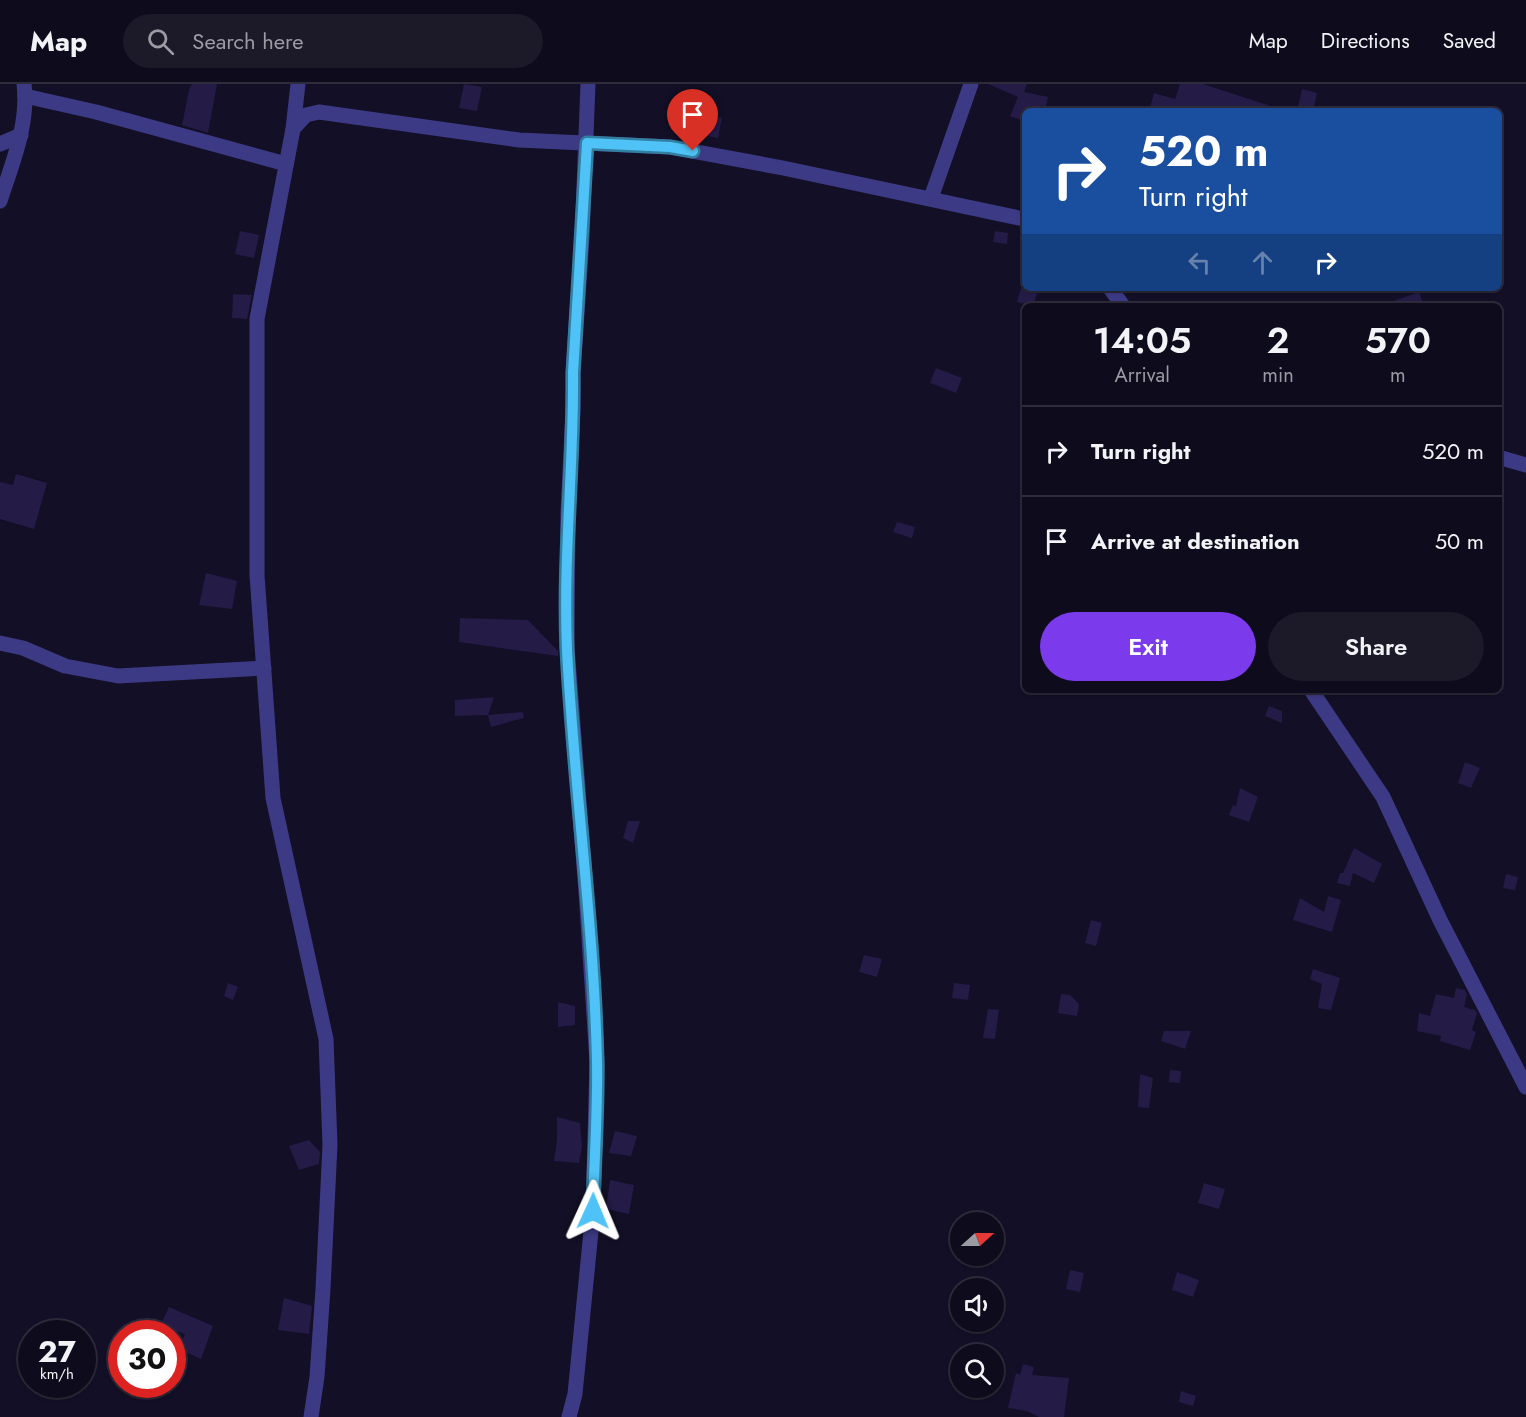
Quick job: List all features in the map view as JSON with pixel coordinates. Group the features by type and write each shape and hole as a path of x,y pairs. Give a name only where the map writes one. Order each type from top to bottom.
{"street":[{"path":"298,84 293,129 256,320 257,575 273,798 326,1039 330,1145 323,1289 311,1417"},
{"path":"569,1417 575,1394 593,1211 597,1062 567,647 568,511 573,373 587,143 588,84"},
{"path":"931,198 972,84"},
{"path":"0,201 21,135 25,90 286,164"},
{"path":"293,129 306,115 319,112 519,140 670,147 931,198 1022,219"},
{"path":"0,144 21,135"},
{"path":"1502,458 1526,465"},
{"path":"0,643 23,648 65,666 118,676 264,668"},
{"path":"1313,693 1383,797 1440,920 1526,1087"}],"building":[{"path":"192,84 217,84 208,133 182,125"},
{"path":"464,84 482,87 477,111 459,108"},
{"path":"988,84 1027,84 1024,92 1048,97 1046,108 1022,108 1021,120 1010,116 1018,97"},
{"path":"1180,84 1203,84 1277,108 1150,108 1154,93 1175,99"},
{"path":"1302,89 1317,93 1314,108 1298,108"},
{"path":"687,111 722,118 718,138 683,131"},
{"path":"240,231 259,235 254,258 235,254"},
{"path":"995,231 1008,233 1007,244 993,242"},
{"path":"1022,285 1022,291 1038,291 1034,303 1017,302"},
{"path":"1419,292 1423,303 1388,303"},
{"path":"233,294 252,295 247,319 232,318"},
{"path":"936,368 962,378 956,393 930,383"},
{"path":"16,474 47,483 34,529 0,519 0,482 13,485"},
{"path":"897,522 915,527 912,538 893,532"},
{"path":"206,573 237,581 232,609 199,605"},
{"path":"460,618 528,620 558,651 558,656 459,642"},
{"path":"494,697 488,715 455,716 455,700"},
{"path":"1269,706 1282,711 1282,723 1265,716"},
{"path":"523,712 524,718 491,727 488,715"},
{"path":"1465,762 1480,768 1471,788 1458,783"},
{"path":"1240,788 1258,797 1249,822 1229,815 1233,805 1236,806"},
{"path":"628,821 640,821 633,843 623,838"},
{"path":"1354,848 1382,864 1374,883 1353,873 1350,886 1337,883"},
{"path":"1506,874 1518,877 1515,890 1503,888"},
{"path":"1328,896 1341,900 1332,932 1293,920 1300,898 1324,912"},
{"path":"1091,920 1102,923 1096,946 1085,943"},
{"path":"864,955 882,959 877,977 859,972"},
{"path":"1313,969 1340,978 1331,1010 1318,1008 1322,984 1310,979"},
{"path":"228,983 238,987 233,1000 224,996"},
{"path":"954,983 970,985 968,1000 952,998"},
{"path":"1456,988 1465,990 1467,995 1464,1007 1475,1010 1477,1013 1472,1030 1476,1032 1470,1050 1440,1041 1441,1036 1417,1031 1419,1013 1430,1016 1436,994 1454,998"},
{"path":"1061,994 1070,995 1079,1004 1077,1016 1058,1013"},
{"path":"558,1002 575,1006 575,1025 558,1027"},
{"path":"988,1009 999,1010 995,1039 983,1038"},
{"path":"1164,1031 1191,1031 1185,1049 1161,1041"},
{"path":"1170,1070 1181,1071 1180,1083 1169,1082"},
{"path":"1140,1074 1153,1078 1149,1108 1138,1107"},
{"path":"557,1117 580,1123 582,1147 579,1163 554,1161"},
{"path":"615,1131 637,1136 631,1156 609,1153"},
{"path":"309,1140 320,1152 319,1164 299,1170 289,1146"},
{"path":"610,1180 634,1185 629,1214 606,1209"},
{"path":"1204,1183 1225,1189 1219,1209 1198,1203"},
{"path":"1070,1270 1084,1273 1080,1292 1066,1289"},
{"path":"1177,1272 1199,1280 1193,1297 1172,1290"},
{"path":"284,1298 312,1306 309,1334 278,1330"},
{"path":"169,1307 213,1326 201,1359 186,1352 186,1320 163,1320"},
{"path":"1023,1364 1034,1367 1032,1375 1069,1378 1064,1417 1039,1417 1027,1411 1008,1408 1016,1373 1020,1375"},
{"path":"1181,1391 1196,1396 1193,1406 1179,1402"}],"route":[{"path":"593,1211 597,1062 567,647 568,511 573,373 587,143 670,147 693,151"}]}
